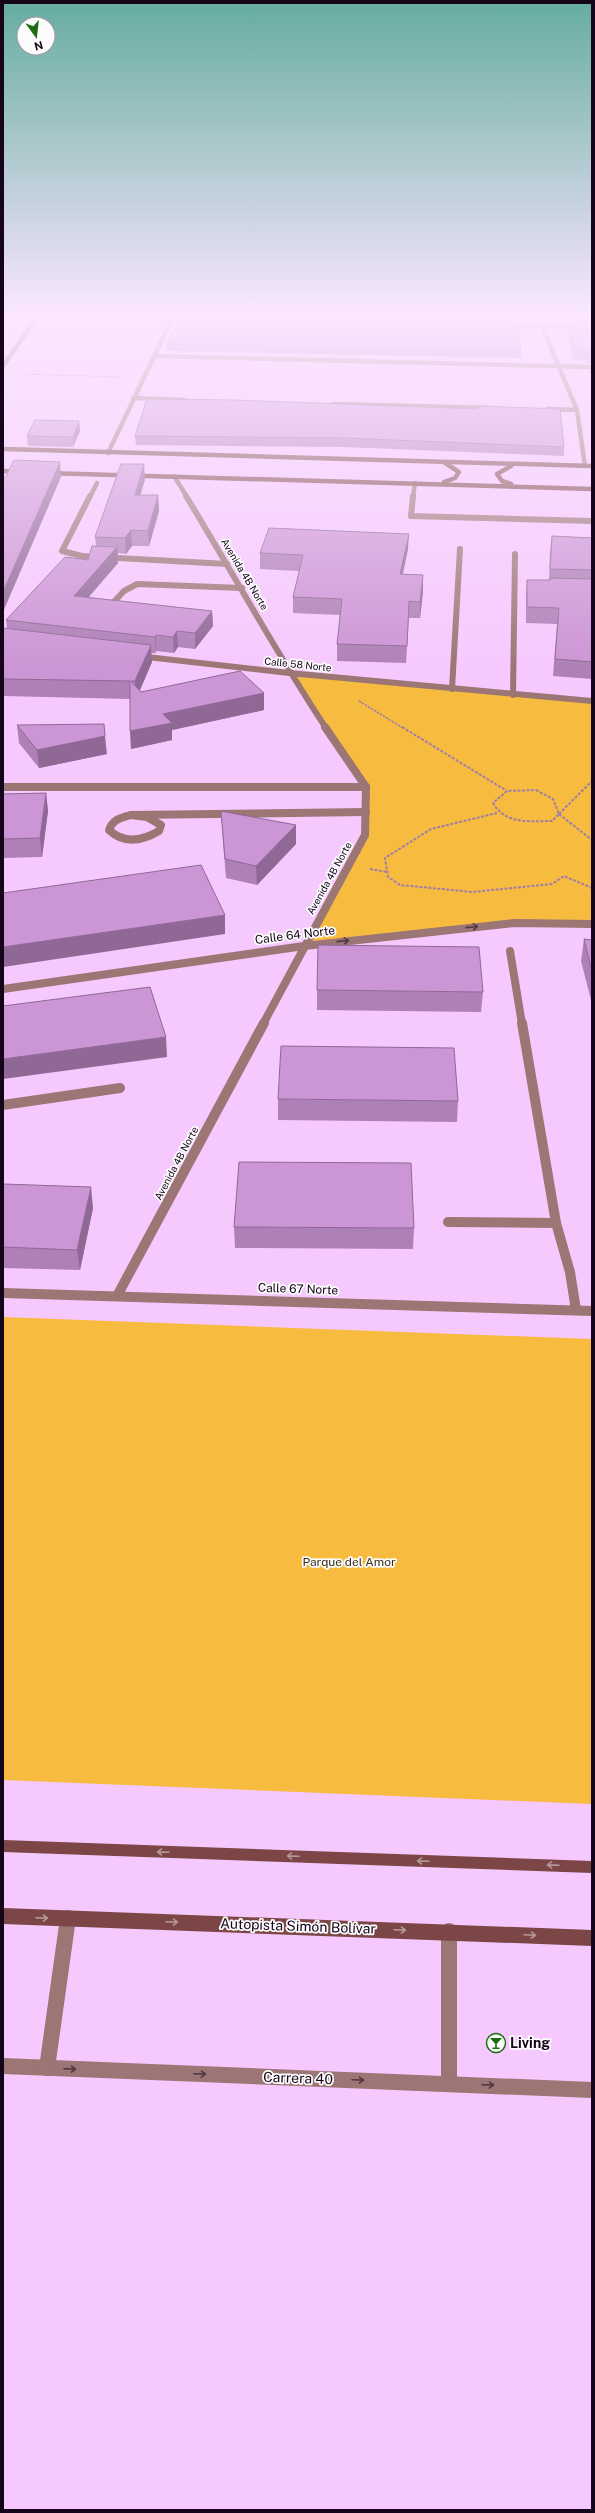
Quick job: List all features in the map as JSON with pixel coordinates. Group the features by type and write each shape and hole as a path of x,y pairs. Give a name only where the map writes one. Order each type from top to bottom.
{"main road":[{"path":"3,449 592,466"},
{"path":"428,484 444,482 458,475 459,472 454,467 435,461"},
{"path":"528,487 509,484 498,477 497,474 511,466 531,464"},
{"path":"3,471 28,472"},
{"path":"43,473 592,489"},
{"path":"3,1846 592,1867"},
{"name":"Autopista Simón Bolívar","path":"3,1916 449,1931 592,1938"}],"street":[{"path":"108,453 117,434"},
{"path":"580,434 585,466"},
{"name":"Avenida 4B Norte","path":"117,1296 365,835 366,786 289,673 242,588 174,476"},
{"path":"97,483 62,551 82,556 227,564"},
{"path":"415,483 411,516 592,521"},
{"path":"452,689 460,549"},
{"path":"513,695 516,588 515,554"},
{"path":"112,604 124,591 137,584 242,588"},
{"path":"516,588 524,588"},
{"name":"Calle 58 Norte","path":"130,655 289,673 513,695 592,701"},
{"path":"3,787 366,786"},
{"path":"131,815 144,815 155,819 161,825 159,831 151,837 139,840 114,836 109,830 111,824 119,818 131,815 366,812"},
{"name":"Calle 64 Norte","path":"3,989 304,946 514,923 592,924"},
{"path":"510,951 556,1223 570,1272 576,1310"},
{"path":"3,1105 120,1088"},
{"path":"448,1222 556,1223"},
{"name":"Calle 67 Norte","path":"3,1293 592,1311"},
{"path":"46,2068 68,1918"},
{"path":"448,2084 449,1931"},
{"name":"Carrera 40","path":"3,2066 592,2090"}],"path":[{"path":"354,698 508,791 536,790 553,799 559,815 592,840"},
{"path":"508,791 493,803 497,813 508,819 525,821 552,821 592,781"},
{"path":"497,813 431,829 385,858 388,877 400,885 472,892 552,884 564,876 592,888"}],"green space":[{"path":"289,673 592,701 592,924 554,922 304,946 365,835 366,787"},
{"name":"Parque del Amor","path":"3,1317 592,1339 592,1804 3,1780"}],"building":[{"path":"28,434 74,434 73,437 27,436"},
{"path":"136,434 563,434 564,447 343,438 135,436"},
{"path":"14,460 60,462 3,592 3,478 5,478"},
{"path":"121,464 144,464 135,495 158,495 148,531 131,530 125,538 95,537"},
{"path":"269,528 409,534 400,574 423,575 420,602 409,601 407,646 337,644 342,599 293,597 303,555 260,553"},
{"path":"552,536 592,538 592,570 550,569"},
{"path":"92,546 117,547 74,596 212,611 195,633 177,631 173,637 156,635 155,637 6,620 65,557 88,560"},
{"path":"550,578 592,579 592,662 555,659 559,608 527,607 527,580 550,580"},
{"path":"3,628 151,645 135,681 131,681 141,692 240,671 264,693 163,714 172,723 130,731 130,681 3,679"},
{"path":"104,724 105,736 37,750 17,725"},
{"path":"46,793 40,838 3,839 3,794"},
{"path":"221,811 296,825 256,866 225,859"},
{"path":"201,865 225,915 3,947 3,893"},
{"path":"584,939 592,940 592,971"},
{"path":"318,945 479,947 483,992 317,990"},
{"path":"150,987 166,1037 3,1059 3,1006"},
{"path":"281,1046 454,1048 458,1101 278,1099"},
{"path":"239,1162 411,1163 414,1228 234,1227"},
{"path":"3,1184 91,1187 77,1250 3,1247"}],"place":[{"name":"Living","path":"496,2043"}]}
